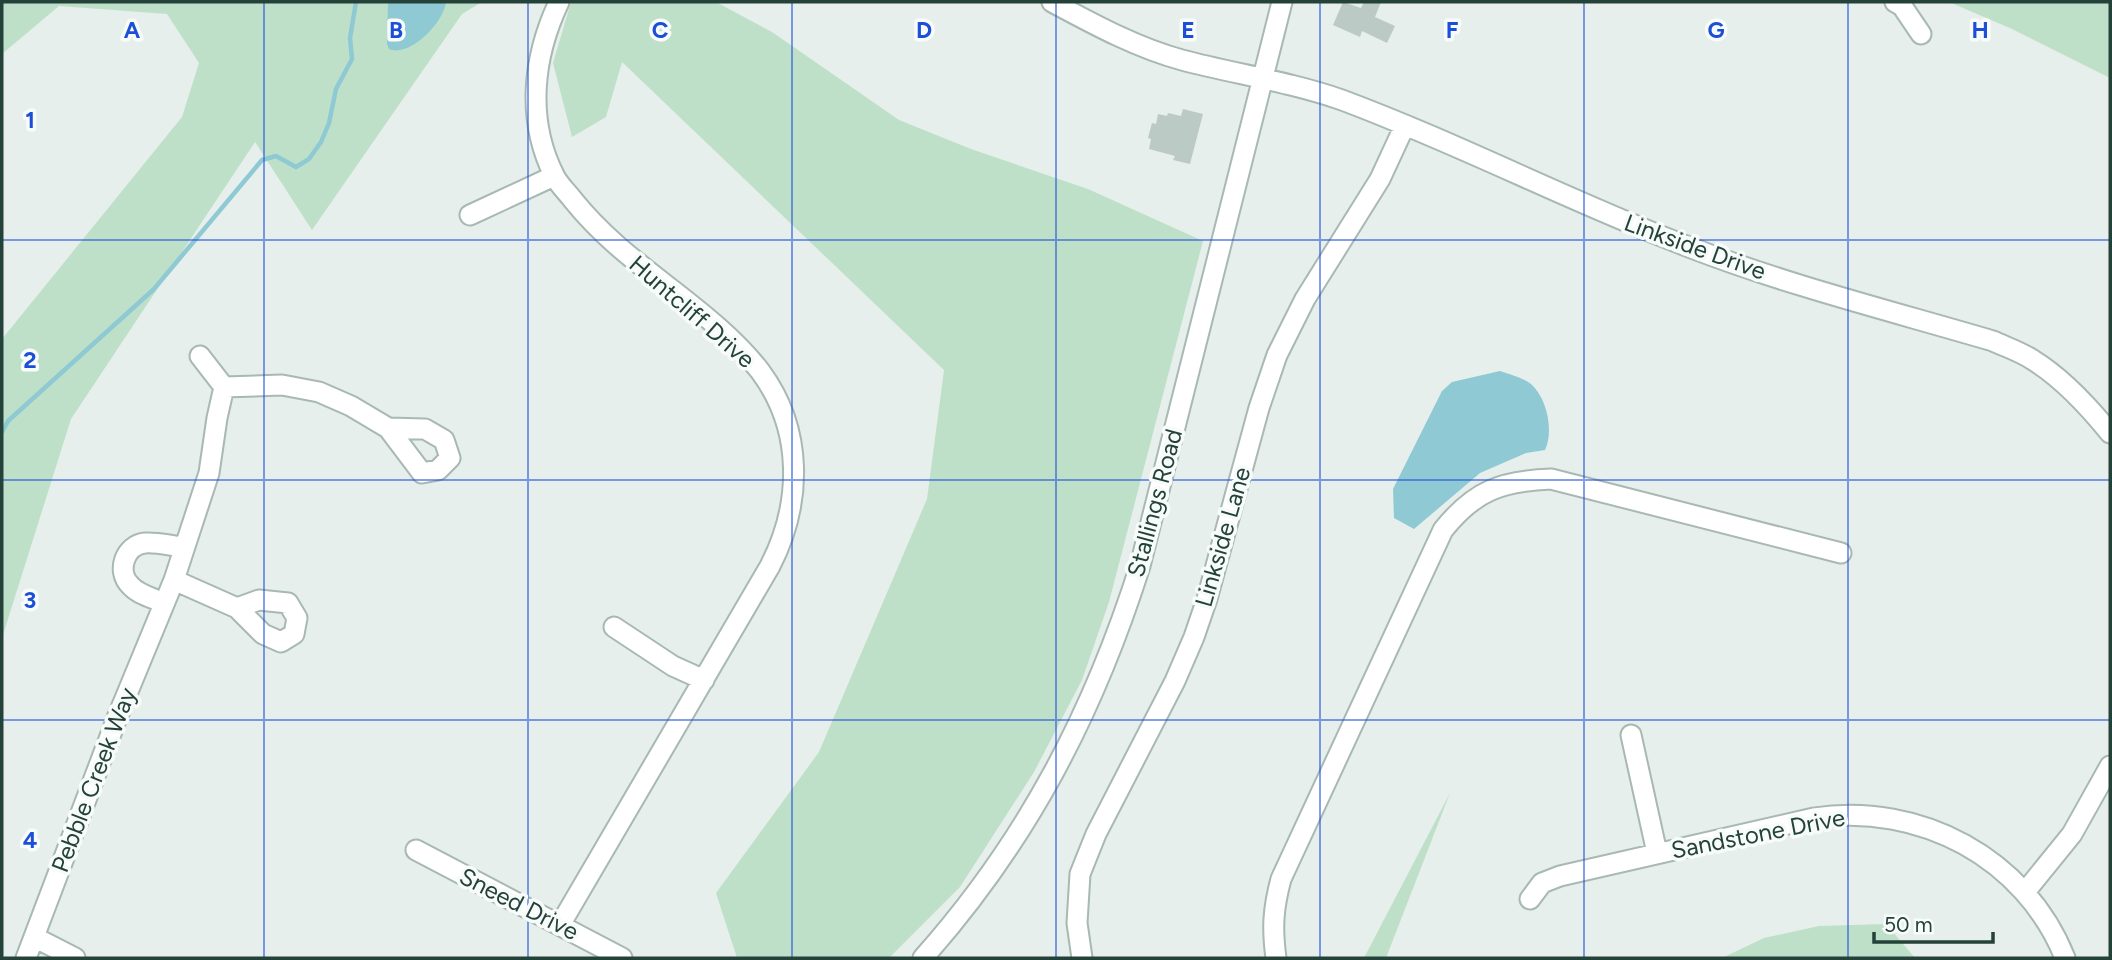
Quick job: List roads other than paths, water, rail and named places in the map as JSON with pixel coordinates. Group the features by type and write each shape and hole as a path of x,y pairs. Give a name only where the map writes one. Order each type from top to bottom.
{"street":[{"name":"Huntcliff Drive","path":"559,2 542,43 535,80 539,128 554,176 608,240 672,290 746,355 770,386 787,424 795,477 786,531 770,566 560,925"},
{"path":"1052,2 1150,49 1180,60 1262,79"},
{"name":"Stallings Road","path":"923,958 989,876 1042,795 1085,712 1119,633 1140,566 1282,2"},
{"path":"1895,2 1902,6 1921,34"},
{"name":"Linkside Drive","path":"1262,79 1339,99 1405,125 1597,211 1691,248 1780,278 1993,341 2046,368 2110,433"},
{"name":"Linkside Lane","path":"1082,958 1077,923 1080,874 1096,834 1175,681 1194,637 1207,599 1259,408 1277,355 1305,299 1380,179 1405,125"},
{"path":"470,215 554,176"},
{"path":"200,356 224,387 259,385 309,389 351,406 388,428"},
{"name":"Pebble Creek Way","path":"26,958 117,718 174,580 209,474 216,418 224,387"},
{"path":"1276,958 1272,929 1281,879 1443,530 1459,509 1474,498 1504,485 1551,479 1842,553"},
{"path":"164,603 132,588 124,576 124,560 133,548 147,542 184,547"},
{"path":"174,580 237,608"},
{"path":"614,627 673,666 704,680"},
{"path":"1631,735 1657,853"},
{"path":"2025,892 2087,812 2110,766"},
{"name":"Sandstone Drive","path":"1530,900 1542,883 1560,876 1814,818 1875,816 1922,826 1964,843 1997,866 2025,892 2045,919 2065,958"},
{"name":"Sneed Drive","path":"416,850 622,958"},
{"path":"34,937 75,958"}],"water":[{"path":"388,2 446,2 439,19 425,36 406,48 397,50 389,49 387,44"},
{"path":"1500,371 1528,382 1537,390 1545,406 1549,424 1545,450 1526,453 1480,473 1414,529 1394,518 1393,489 1442,391 1452,382"}],"waterway":[{"path":"2,432 8,421 154,289 262,160 276,156 296,167 309,159 321,142 329,123 336,89 352,59 350,38 356,2"}]}
